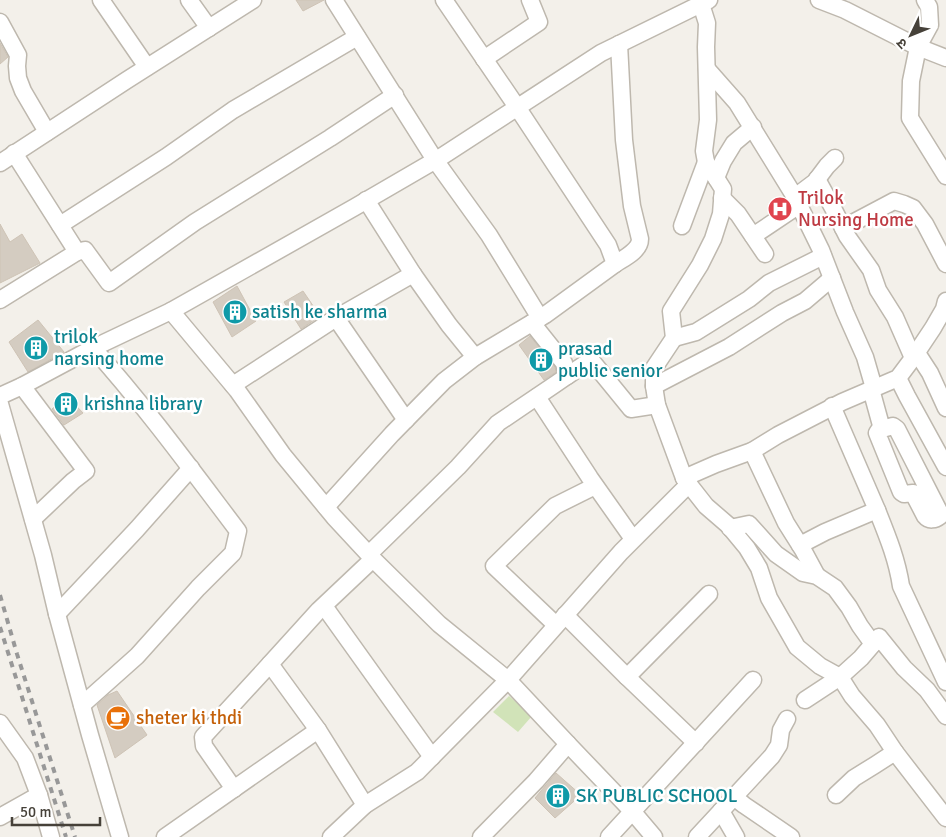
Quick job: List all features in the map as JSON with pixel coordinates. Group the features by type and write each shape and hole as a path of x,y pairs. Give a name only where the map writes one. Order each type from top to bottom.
{"street":[{"path":"101,0 147,67"},
{"path":"189,0 209,28"},
{"path":"0,162 253,0"},
{"path":"334,0 435,160 489,235 536,320 564,363 566,376"},
{"path":"444,0 608,245 615,264"},
{"path":"484,59 539,22 530,0"},
{"path":"819,0 845,10 918,47 946,58"},
{"path":"925,0 928,7 930,26 918,47 911,81 910,118 946,176"},
{"path":"0,396 93,348 171,311 435,160 601,53 705,2 708,120 704,151 706,162 723,189 721,214 713,239 700,265 671,311 674,338 654,368 657,406 686,481 706,506 730,528 747,548 759,568 769,598 797,647 820,666 840,677 852,696 877,725 895,752 946,818"},
{"path":"0,22 18,55 18,78 23,91 47,132"},
{"path":"60,225 166,157 233,110 357,37"},
{"path":"326,507 444,381 475,357 536,320 636,249 640,244 632,206 624,140 619,44"},
{"path":"707,69 737,102 797,201 823,256 865,357 882,429"},
{"path":"0,300 77,252 85,250 109,283 196,222 395,95"},
{"path":"716,178 723,161 734,143 753,127"},
{"path":"14,153 77,252"},
{"path":"753,236 797,201 835,158"},
{"path":"682,226 706,162"},
{"path":"817,179 847,236 871,270 878,290 915,355 930,373 946,408"},
{"path":"722,198 738,214 765,254"},
{"path":"366,200 413,274 449,325 475,357"},
{"path":"843,228 894,201 904,204 913,208 925,224 946,264"},
{"path":"674,338 696,332 749,299 769,283 823,256"},
{"path":"233,385 336,318 413,274"},
{"path":"654,386 729,346 805,301 832,278"},
{"path":"330,837 365,805 417,772 432,757 508,680 686,481 716,464 752,451 832,406 898,378 944,309 946,301"},
{"path":"171,311 233,385 283,454 326,507 371,556 439,624 508,680 632,811 654,837"},
{"path":"336,318 406,420"},
{"path":"82,705 137,656 198,588 233,553 238,532 122,380 93,348"},
{"path":"234,789 204,746 202,737 371,556 458,467 498,422 591,360 631,409 657,406"},
{"path":"898,378 946,467"},
{"path":"22,386 86,471 32,519"},
{"path":"537,397 595,486 633,539"},
{"path":"0,404 120,837"},
{"path":"832,406 894,552 901,586 946,682"},
{"path":"893,426 897,429 940,513 940,516 937,518 930,520 927,518 913,493 904,494 901,492 877,433 882,429 893,426"},
{"path":"752,451 786,524 817,576"},
{"path":"57,614 191,468"},
{"path":"595,486 555,506 494,566 627,677 696,743"},
{"path":"800,545 824,532 877,510"},
{"path":"730,528 749,524 776,554 803,573 817,576 835,588 873,644"},
{"path":"627,677 708,594"},
{"path":"324,606 432,757"},
{"path":"805,700 840,677 861,658 879,637 904,668 927,690 946,716"},
{"path":"270,664 318,730 365,805"},
{"path":"609,837 754,680"},
{"path":"697,837 772,756 779,744 782,730 787,720"},
{"path":"0,725 9,734 25,758 39,795 51,837"},
{"path":"165,837 318,730"},
{"path":"481,837 536,782 568,744"},
{"path":"836,795 854,778 895,752"},
{"path":"0,818 39,795"},
{"path":"734,797 744,806 791,837"},
{"path":"721,811 736,837"}],"green space":[{"path":"509,696 532,716 518,732 493,712"}],"building":[{"path":"296,0 324,0 303,11"},
{"path":"0,43 8,57 0,64"},
{"path":"0,224 10,242 22,234 40,263 0,283"},
{"name":"satish ke sharma","path":"237,286 256,321 232,337 213,302"},
{"path":"303,291 320,316 301,329 284,302"},
{"name":"trilok narsing home","path":"38,320 64,352 28,372 9,342"},
{"name":"prasad public senior","path":"530,336 555,367 556,372 544,380 519,345"},
{"name":"krishna library","path":"66,395 83,413 64,425 52,409"},
{"name":"sheter ki thdi","path":"117,691 147,735 115,758 97,705 108,695"},
{"name":"SK PUBLIC SCHOOL","path":"556,773 581,795 555,818 535,798"}],"railway":[{"path":"0,595 75,837"},
{"path":"0,627 66,837"}],"place":[{"name":"Trilok Nursing Home","path":"780,209"},
{"name":"satish ke sharma","path":"235,312"},
{"name":"trilok narsing home","path":"36,348"},
{"name":"prasad public senior","path":"541,360"},
{"name":"krishna library","path":"66,404"},
{"name":"sheter ki thdi","path":"118,718"},
{"name":"SK PUBLIC SCHOOL","path":"558,796"}]}
